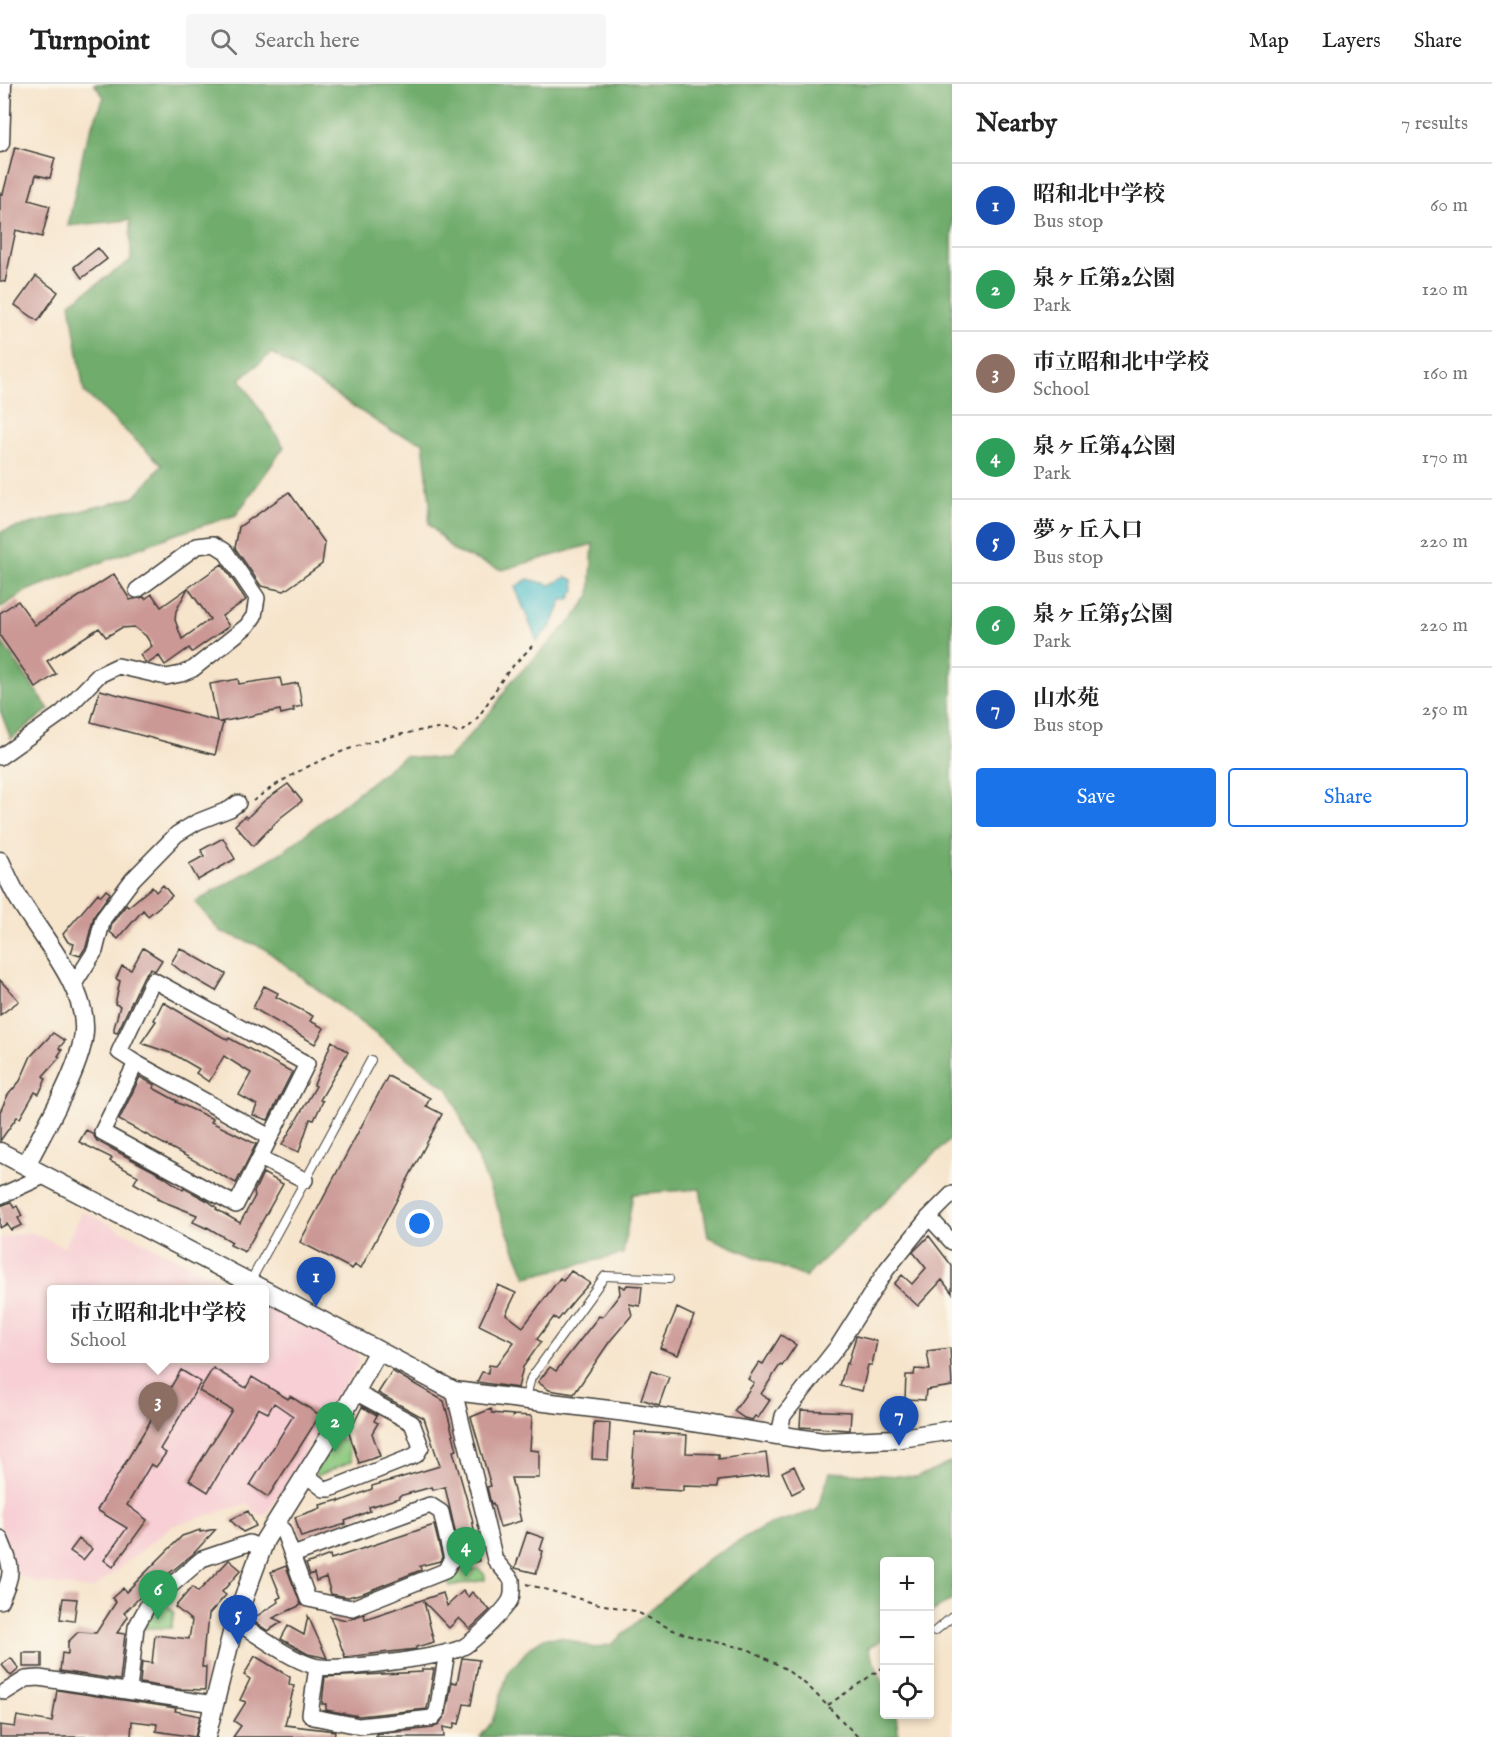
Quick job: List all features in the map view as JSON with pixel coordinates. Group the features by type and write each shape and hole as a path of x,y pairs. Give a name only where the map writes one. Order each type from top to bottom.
{"street":[{"path":"0,143 2,84"},
{"path":"0,757 62,713 99,675 118,666 166,677 192,669 247,626 254,616 257,598 225,551 214,544 197,546 137,590"},
{"path":"74,984 95,951 104,919 133,879 177,834 197,822 245,802"},
{"path":"0,861 16,894 74,984 83,1012 84,1031 79,1056 26,1165"},
{"path":"136,1063 102,1132 237,1205 307,1064 153,980 119,1052 270,1137"},
{"path":"0,1152 255,1285"},
{"path":"260,1158 305,1180"},
{"path":"0,1196 46,1175"},
{"path":"779,1435 783,1416 838,1346 887,1269 929,1217 952,1194"},
{"path":"929,1217 952,1242"},
{"path":"269,1292 454,1391 634,1413 823,1442 895,1439 952,1430"},
{"path":"206,1737 235,1621 262,1548 304,1474 356,1392 378,1351"},
{"path":"235,1621 281,1650 317,1667 332,1668 447,1652 463,1647 499,1616 511,1599 512,1580 495,1560 454,1391"},
{"path":"304,1474 324,1489 330,1489 416,1455 421,1448 412,1423 356,1392"},
{"path":"275,1525 283,1530 308,1599 352,1608 445,1571 452,1559 441,1512 430,1505 293,1555"},
{"path":"0,1538 9,1560 11,1580 0,1601"},
{"path":"129,1691 136,1627 148,1605 202,1559 249,1543 262,1548"},
{"path":"317,1667 310,1714 313,1717 359,1726 432,1718 437,1712 447,1652"},
{"path":"5,1692 26,1679 39,1677 214,1704"}],"lane":[{"path":"260,1285 305,1180 371,1060"},
{"path":"525,1400 531,1378 605,1276 669,1279"},
{"path":"935,1631 952,1617"}],"path":[{"path":"245,802 332,756 374,740 410,732 442,729 455,732 464,731 473,723 507,673 532,646"},
{"path":"512,1580 594,1603 635,1611 673,1630 696,1638 748,1649 784,1668 808,1686 858,1737"},
{"path":"828,1705 880,1669"}],"shaded area":[{"path":"83,1211 228,1285 47,1285 47,1363 269,1363 269,1306 356,1351 360,1361 266,1515 255,1515 249,1503 172,1526 93,1589 39,1583 16,1574 0,1528 0,1238 30,1232 64,1247"}],"green space":[{"path":"94,84 952,84 952,1138 805,1277 708,1237 700,1189 633,1194 623,1254 526,1277 450,1091 262,947 220,931 195,902 284,851 404,756 447,760 494,708 510,683 574,618 590,595 593,544 502,570 454,551 429,524 430,502 423,442 391,431 272,353 240,379 284,447 236,515 176,534 26,591 0,608 0,533 135,497 162,465 84,392 70,303 131,260 130,220 68,226 85,144 104,97"},
{"path":"0,640 49,709 11,739 0,710"},
{"path":"334,1434 346,1442 352,1461 317,1476 311,1469"},
{"path":"952,1462 952,1600 934,1611 934,1557 880,1557 880,1640 868,1648 880,1676 880,1719 897,1719 899,1737 480,1737 492,1722 508,1673 530,1647 544,1638 561,1637 594,1648 612,1644 706,1560 768,1525 817,1510 830,1472 917,1477"},
{"path":"479,1569 485,1575 485,1580 449,1586 446,1573"},
{"path":"161,1597 174,1613 171,1628 140,1628"}],"water":[{"path":"566,577 574,580 575,589 569,600 562,600 552,625 537,641 515,587 528,579 551,585"}],"building":[{"path":"15,147 55,158 50,178 36,175 29,200 50,206 42,237 16,230 5,282 0,281 0,193 3,194"},
{"path":"98,248 107,259 82,278 74,267"},
{"path":"36,276 58,292 38,321 15,305"},
{"path":"289,492 325,543 322,564 284,591 261,586 235,548 239,527"},
{"path":"222,564 246,600 222,616 229,626 192,652 189,648 165,665 159,656 149,663 145,662 140,655 152,646 146,636 134,627 121,628 106,637 99,628 47,661 56,674 36,688 0,636 0,613 18,601 35,625 114,574 130,600 144,597 145,599 152,594 161,607","holes":["188,588 210,619 182,639 175,620 176,611"]},
{"path":"280,678 282,686 298,683 302,706 293,708 294,711 281,714 280,710 220,722 223,723 215,755 91,722 100,690 217,721 210,684 238,679 239,684"},
{"path":"288,784 302,801 280,818 253,846 235,825 245,816 247,818 264,801"},
{"path":"223,838 235,859 198,880 189,864 204,856 201,850"},
{"path":"163,885 172,896 148,916 143,910 118,939 110,932 112,923 126,905 128,907 152,887 156,892"},
{"path":"106,890 110,893 94,916 86,947 80,956 71,953 74,944 68,942 63,934 98,893 101,896"},
{"path":"143,948 162,960 155,971 151,968 144,976 117,1033 114,1032 114,1028 120,1006 115,1004 120,981 116,979 122,966 131,970"},
{"path":"180,948 226,974 216,991 171,963"},
{"path":"0,980 19,1001 0,1015"},
{"path":"264,986 278,993 276,997 313,1016 310,1021 324,1028 315,1044 253,1008"},
{"path":"163,1002 228,1040 229,1038 292,1072 268,1120 253,1115 257,1105 239,1095 251,1073 224,1056 209,1082 196,1073 199,1069 173,1054 141,1043 156,1021 154,1020"},
{"path":"53,1033 65,1041 59,1048 62,1050 58,1056 60,1057 43,1076 46,1079 39,1094 35,1092 20,1118 17,1117 0,1141 0,1112 8,1095 20,1081 31,1056"},
{"path":"332,1041 348,1052 320,1100 323,1101 314,1120 310,1119 299,1152 282,1145 316,1086 314,1085"},
{"path":"388,1076 430,1098 426,1106 442,1114 361,1268 355,1265 352,1269 300,1242"},
{"path":"140,1077 155,1085 153,1088 176,1102 213,1119 211,1122 256,1144 236,1183 119,1120"},
{"path":"86,1130 92,1133 97,1141 163,1176 183,1190 184,1188 208,1201 216,1209 240,1223 255,1196 254,1192 263,1173 283,1184 245,1252 230,1245 232,1242 207,1227 193,1222 197,1215 157,1199 158,1197 134,1183 138,1176 110,1161 112,1158 79,1142"},
{"path":"11,1202 14,1208 17,1206 22,1216 18,1218 22,1225 11,1230 7,1224 0,1228 0,1206"},
{"path":"929,1236 952,1266 952,1293 942,1280 918,1306 894,1284 902,1275 912,1284 926,1268 913,1252"},
{"path":"571,1271 590,1283 558,1320 554,1317 537,1339 541,1342 523,1367 518,1388 477,1382 482,1372 488,1373 489,1365 496,1366 514,1342 479,1325 498,1285 516,1293 506,1314 523,1327 560,1278 563,1281"},
{"path":"619,1285 625,1288 627,1285 642,1286 640,1306 629,1304 632,1315 610,1341 574,1394 549,1390 538,1382 550,1367 556,1371 599,1316 604,1315 620,1294"},
{"path":"677,1308 694,1316 678,1355 660,1348"},
{"path":"781,1335 796,1345 761,1394 770,1400 758,1418 755,1416 752,1420 744,1418 734,1411 754,1383 748,1379 759,1362 763,1364"},
{"path":"856,1336 877,1341 872,1365 868,1365 862,1391 840,1386"},
{"path":"950,1348 952,1386 926,1390 925,1400 905,1399 906,1375 914,1375 915,1369 930,1370 927,1351"},
{"path":"213,1368 246,1388 252,1377 288,1399 290,1396 320,1415 268,1497 250,1485 293,1416 274,1403 268,1413 258,1408 208,1492 189,1480 232,1410 199,1391"},
{"path":"181,1370 201,1382 160,1449 166,1453 156,1467 151,1464 127,1505 147,1520 113,1567 104,1560 127,1528 97,1510"},
{"path":"392,1371 444,1401 457,1450 453,1451 472,1518 479,1561 460,1566 461,1557 445,1487 433,1490 432,1487 399,1496 399,1498 369,1507 370,1511 345,1521 346,1524 301,1537 295,1517 321,1508 320,1505 339,1500 339,1502 372,1489 372,1486 440,1466 424,1418 378,1393"},
{"path":"651,1371 669,1377 659,1405 641,1399"},
{"path":"362,1407 377,1415 374,1421 378,1423 372,1433 380,1456 359,1463 349,1433"},
{"path":"491,1409 492,1413 513,1415 512,1418 514,1415 532,1416 530,1450 539,1451 539,1478 511,1478 521,1521 500,1527 493,1503 491,1504 487,1487 491,1486 471,1417"},
{"path":"801,1410 851,1412 850,1430 800,1427"},
{"path":"594,1422 610,1423 608,1460 592,1459"},
{"path":"635,1432 687,1435 686,1453 719,1454 719,1459 766,1453 769,1475 719,1481 718,1487 683,1486 683,1491 631,1488"},
{"path":"794,1466 804,1488 792,1494 782,1472"},
{"path":"248,1511 256,1526 243,1532 230,1520"},
{"path":"434,1525 442,1557 440,1561 420,1566 421,1570 363,1593 348,1597 331,1594 326,1577 316,1581 314,1573 310,1575 306,1564 330,1555 331,1559"},
{"path":"216,1529 193,1554 141,1596 124,1613 128,1617 117,1633 125,1634 120,1680 60,1671 62,1653 68,1654 68,1642 78,1632 96,1633 116,1602 112,1598 123,1588 126,1592 182,1536 200,1530 200,1532"},
{"path":"527,1532 544,1538 540,1550 543,1551 536,1573 515,1568"},
{"path":"79,1539 92,1549 83,1560 70,1551"},
{"path":"229,1560 241,1570 222,1592 226,1595 209,1614 202,1667 206,1667 205,1690 178,1689 140,1683 142,1662 152,1663 155,1635 189,1639 192,1621 175,1607 192,1587 198,1592"},
{"path":"286,1566 301,1605 273,1618 282,1622 268,1631 251,1620 278,1602 277,1599 281,1597 271,1572"},
{"path":"463,1591 468,1597 472,1592 490,1610 470,1629 459,1618 449,1628 424,1602 434,1642 416,1647 416,1649 345,1657 330,1616 346,1620 364,1614 365,1619 443,1593 447,1606"},
{"path":"63,1598 77,1599 74,1621 60,1619"},
{"path":"308,1616 327,1658 308,1654 281,1639 288,1626 304,1635"},
{"path":"23,1653 42,1653 42,1667 23,1667"},
{"path":"255,1656 290,1677 289,1685 294,1686 285,1725 335,1731 334,1737 233,1737 241,1726 234,1721 246,1702 240,1700 250,1679 244,1675"},
{"path":"11,1658 19,1669 11,1676 2,1665"},
{"path":"462,1658 479,1660 471,1705 464,1704 459,1724 455,1723 453,1729 443,1727 444,1737 376,1737 376,1734 433,1728 439,1724 446,1714 452,1682 457,1683"},
{"path":"422,1669 434,1669 427,1709 359,1716 326,1710 326,1704 322,1704 325,1677 422,1672"},
{"path":"57,1690 176,1708 175,1711 200,1716 195,1737 156,1731 157,1724 132,1721 131,1737 0,1737 0,1725 15,1727 17,1716 52,1722"}],"place":[{"name":"昭和北中学校","path":"316,1307"},
{"name":"市立昭和北中学校","path":"158,1432"},
{"name":"山水苑","path":"899,1446"},
{"name":"泉ヶ丘第2公園","path":"335,1452"},
{"name":"泉ヶ丘第4公園","path":"466,1577"},
{"name":"泉ヶ丘第5公園","path":"158,1620"},
{"name":"夢ヶ丘入口","path":"238,1645"}]}
